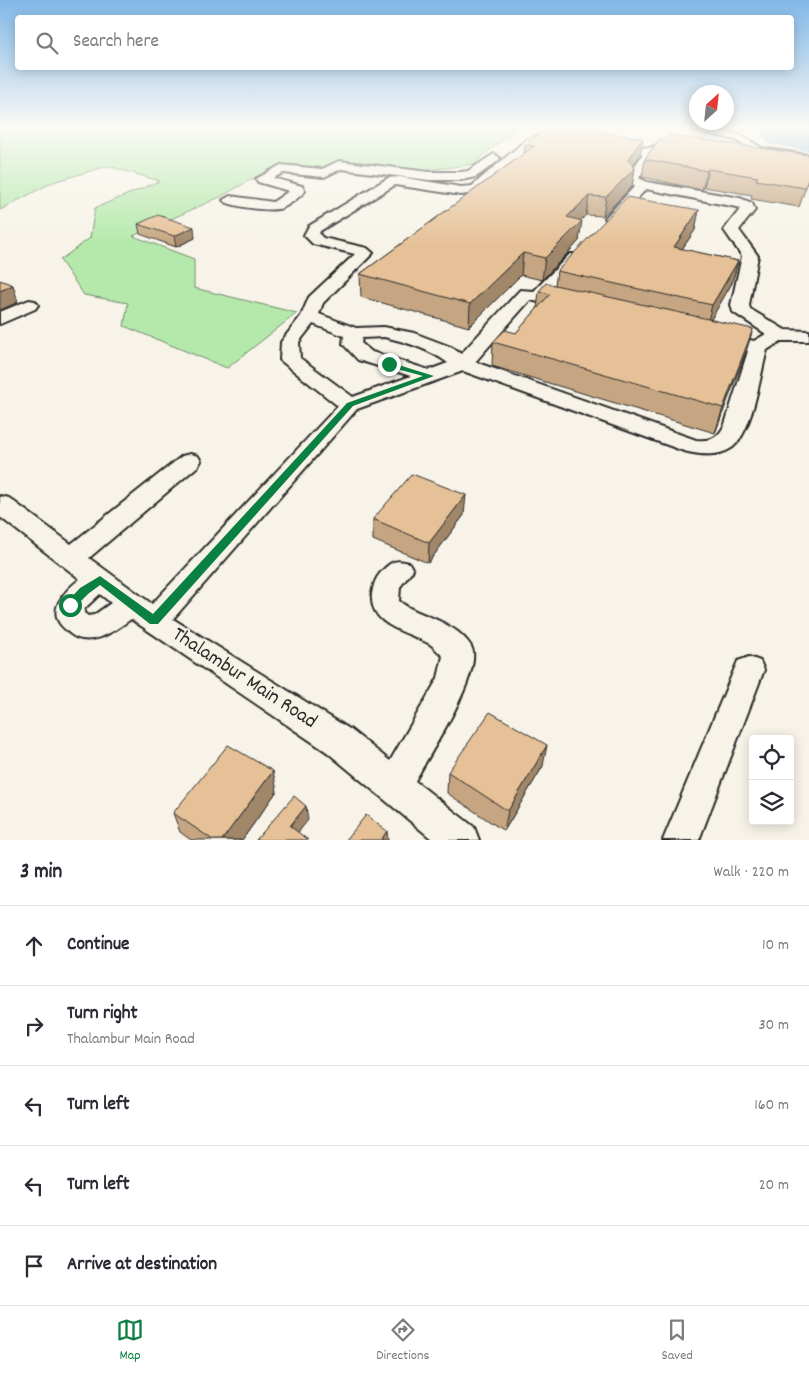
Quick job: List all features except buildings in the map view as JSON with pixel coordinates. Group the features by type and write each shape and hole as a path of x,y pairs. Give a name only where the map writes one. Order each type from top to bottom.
{"street":[{"path":"230,200 265,206 277,205 298,192 297,189 262,179 284,168 324,173 335,167"},
{"path":"357,167 429,176 472,174 480,167"},
{"path":"350,405 290,360 290,342 309,317 315,301 322,292 365,253 318,241 311,235 314,229 388,182 400,180 462,191 476,190 502,167"},
{"path":"640,167 632,178 643,185 740,202 747,206 748,210 731,230 750,256 740,305 742,312 781,335"},
{"path":"604,227 643,185"},
{"path":"538,297 584,248"},
{"path":"100,580 84,591 70,605 70,617 83,628 101,625 143,612 350,405 463,364 526,294 586,308"},
{"path":"0,319 29,304"},
{"path":"309,317 354,333 384,332 408,337 444,351 463,364 692,446 710,448 727,440 737,421 758,348 765,340 781,335 809,336"},
{"path":"354,333 352,344 365,356 430,376"},
{"path":"701,335 758,348"},
{"path":"71,558 190,461"},
{"name":"Thalambur Main Road","path":"0,504 143,612 338,741 461,840"},
{"path":"394,786 453,681 458,652 440,635 400,618 386,605 387,583 400,570"},
{"path":"681,840 749,670"}],"green space":[{"path":"0,167 104,167 53,182 0,210"},
{"path":"112,167 273,167 220,197 133,236 194,259 194,288 297,313 227,368 124,326 128,303 84,295 60,260 90,238 95,208 160,181"},
{"path":"292,167 326,167 317,171"},
{"path":"391,167 450,167 422,171"}],"route":[{"path":"70,605 84,591 100,580 154,621 350,405 400,385 430,376 389,364"}]}
